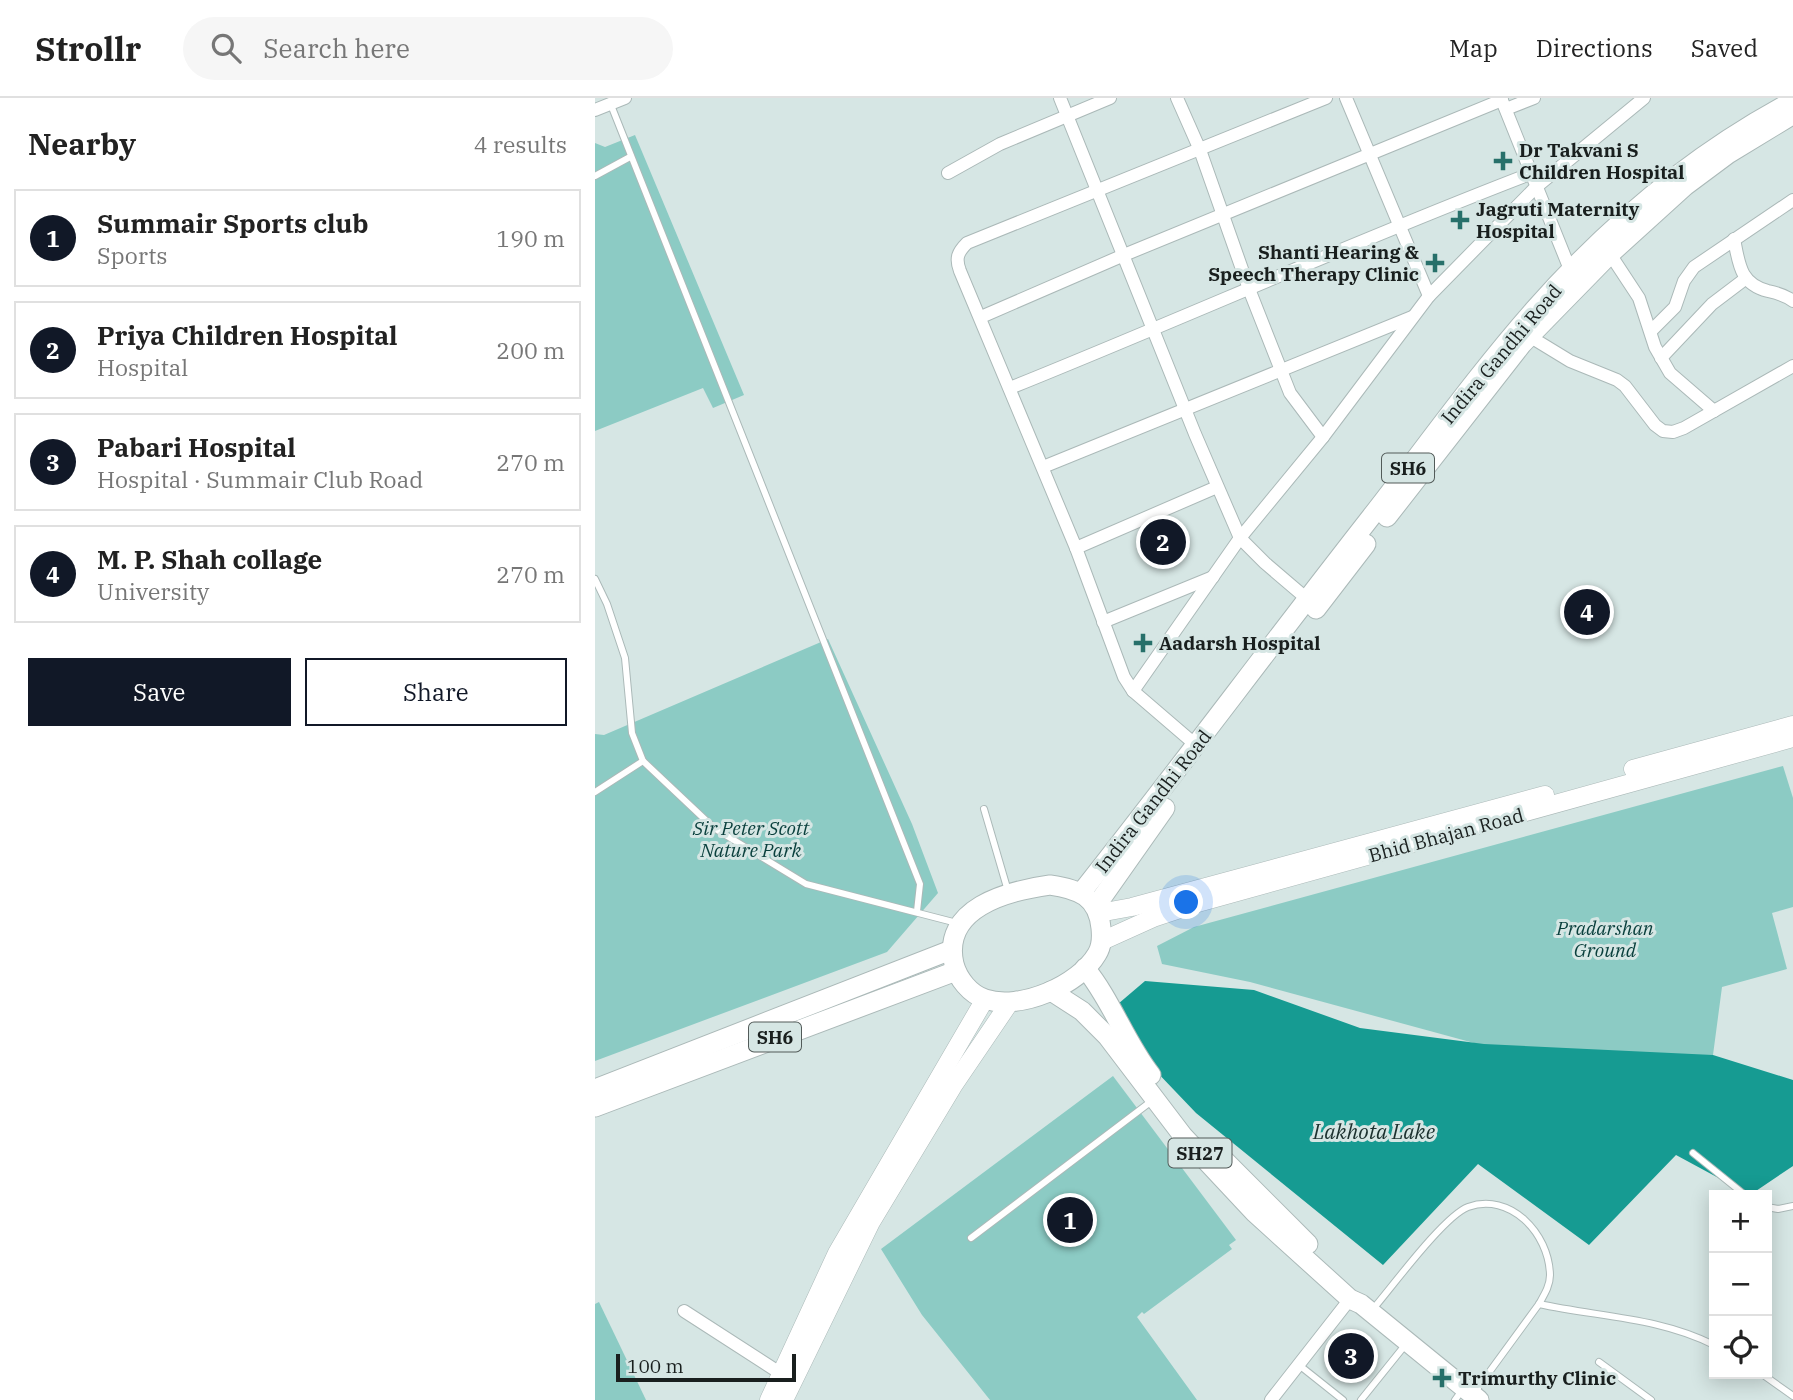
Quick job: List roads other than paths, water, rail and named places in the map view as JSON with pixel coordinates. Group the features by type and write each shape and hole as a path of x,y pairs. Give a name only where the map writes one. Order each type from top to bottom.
{"main road":[{"name":"Indira Gandhi Road","path":"1092,904 1182,786 1312,603 1489,364 1536,309 1571,271 1658,191 1717,146 1793,101"},
{"name":"Indira Gandhi Road","path":"1092,904 1197,746 1529,336 1610,254 1685,186 1728,154 1793,115"},
{"name":"Bhid Bhajan Road","path":"1092,904 1132,907 1539,797 1792,734"},
{"name":"Bhid Bhajan Road","path":"1102,941 1153,918 1202,902 1792,734"},
{"path":"1050,885 1067,888 1092,904 1102,941 1097,954 1085,968 1051,991 1010,1002 985,999 972,992 956,971 951,950 954,933 960,924 982,905 1009,893 1050,885"},
{"name":"SH6","path":"595,1089 951,950"},
{"name":"SH27","path":"1085,968 1100,986 1143,1065 1197,1132 1357,1291 1360,1305"},
{"name":"SH6","path":"595,1107 956,971"},
{"name":"SH27","path":"1051,991 1082,1011 1107,1036 1183,1136 1255,1213 1468,1395"},
{"path":"782,1399 780,1373 837,1253 985,999"},
{"path":"782,1399 871,1222 953,1086 1010,1002"}],"street":[{"path":"595,110 609,101 625,98"},
{"path":"1060,98 1240,538 1312,603"},
{"path":"948,173 1000,144 1110,98"},
{"path":"1177,98 1200,150 1249,289 1290,394 1323,437"},
{"path":"1197,746 1133,691 1123,677 1076,548 957,263 958,252 967,243 1326,98"},
{"path":"1346,98 1429,296"},
{"path":"981,317 1124,255 1503,102 1534,98"},
{"path":"1133,691 1240,538 1323,437 1429,296 1536,187 1644,98"},
{"path":"1503,102 1571,271"},
{"path":"1010,388 1154,330 1399,225 1530,174"},
{"path":"1651,331 1675,307 1688,274 1734,239 1793,200"},
{"path":"1734,239 1745,279 1752,286 1778,293 1793,302"},
{"path":"1610,254 1639,298 1655,347 1670,373 1714,411"},
{"path":"1661,358 1698,317 1745,279"},
{"path":"1043,467 1413,317"},
{"path":"1529,336 1570,361 1617,380 1663,431 1673,432 1793,366"},
{"path":"1076,548 1217,487"},
{"path":"1103,622 1214,576"},
{"path":"1271,1400 1299,1365 1360,1305"},
{"path":"684,1311 780,1373"}],"lane":[{"path":"609,101 920,884 917,911"},
{"path":"595,176 630,157"},
{"path":"595,579 607,604 625,658 632,733 643,761 714,828 806,884 960,924"},
{"path":"595,792 643,761"},
{"path":"984,809 1009,893"},
{"path":"971,1238 1154,1099"},
{"path":"1693,1153 1739,1190"},
{"path":"1360,1305 1450,1218 1467,1208 1486,1204 1505,1207 1524,1217 1539,1236 1546,1255 1550,1275 1547,1290 1468,1395"},
{"path":"1772,1208 1793,1206"},
{"path":"1539,1304 1596,1316 1657,1323 1709,1343"},
{"path":"1361,1400 1408,1342"},
{"path":"1599,1362 1651,1400"},
{"path":"1299,1365 1343,1400"},
{"path":"1769,1379 1793,1396"}],"water":[{"name":"Lakhota Lake","path":"1145,981 1254,990 1360,1028 1484,1044 1713,1055 1793,1080 1793,1166 1757,1190 1741,1190 1676,1155 1589,1245 1478,1164 1383,1265 1196,1113 1132,1046 1118,1004"}],"place":[{"name":"Dr Takvani S Children Hospital","path":"1503,161"},
{"name":"Jagruti Maternity Hospital","path":"1460,220"},
{"name":"Shanti Hearing & Speech Therapy Clinic","path":"1435,263"},
{"name":"Priya Children Hospital","path":"1163,542"},
{"name":"M. P. Shah collage","path":"1587,612"},
{"name":"Aadarsh Hospital","path":"1143,643"},
{"name":"Summair Sports club","path":"1070,1220"},
{"name":"Pabari Hospital","path":"1351,1356"},
{"name":"Trimurthy Clinic","path":"1442,1378"}],"park label":[{"name":"Sir Peter Scott Nature Park","path":"751,839"},
{"name":"Pradarshan Ground","path":"1605,939"}]}
